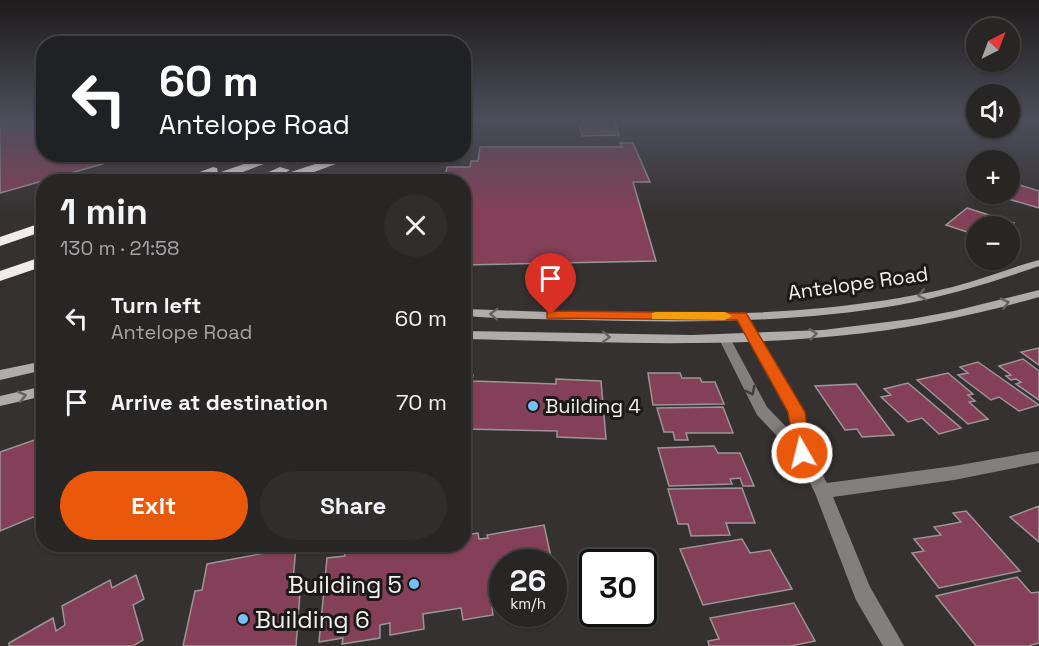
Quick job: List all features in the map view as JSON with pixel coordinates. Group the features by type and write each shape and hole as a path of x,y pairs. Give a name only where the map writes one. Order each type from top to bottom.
{"highway":[{"path":"202,174 237,162"},
{"path":"226,174 262,162"},
{"path":"274,174 307,162"},
{"path":"297,174 334,162"},
{"path":"0,242 36,229"},
{"path":"0,248 36,236"},
{"path":"0,267 36,255"},
{"path":"0,276 36,264"}],"main road":[{"name":"Antelope Road","path":"471,313 742,316 810,313 959,288 1039,263"},
{"path":"471,335 754,338 897,325 969,312 1039,293"},
{"path":"0,375 36,367"},
{"path":"0,401 36,393"}],"street":[{"path":"742,316 796,412 802,453"},
{"path":"725,339 762,411 802,453 823,491 863,593 894,646"},
{"path":"823,491 954,473 1039,457"}],"building":[{"path":"0,151 36,151 36,162 110,162 67,174 36,174 36,183 0,193"},
{"path":"479,151 637,151 650,182 633,182 656,261 471,265 471,174 446,174 447,167 470,167 471,161 478,161"},
{"path":"1020,185 1039,191 1039,208 1020,202"},
{"path":"967,208 992,216 966,216 966,232 946,225"},
{"path":"1039,348 1039,365 1021,352"},
{"path":"1023,359 1039,371 1039,400 1016,384 1021,382 1016,379 1011,380 1006,376 1011,375 999,366"},
{"path":"978,362 1039,405 1019,411 999,397 991,400 958,375 968,373 960,367"},
{"path":"648,373 680,373 682,378 700,378 702,382 715,382 724,404 653,405"},
{"path":"948,373 973,394 968,395 975,401 969,402 988,419 968,424 917,380"},
{"name":"Building 4","path":"471,375 473,375 472,381 556,384 556,379 601,381 606,439 557,437 557,431 471,429"},
{"path":"908,383 961,428 939,434 922,418 908,422 881,397 891,395 884,389"},
{"path":"856,384 894,435 862,437 857,429 845,430 815,386"},
{"path":"723,407 733,433 686,433 688,440 675,440 673,432 664,432 657,408"},
{"path":"36,439 36,516 0,531 0,452"},
{"path":"714,446 718,453 740,453 754,486 743,486 740,478 730,479 732,484 669,486 658,448"},
{"path":"742,488 755,523 726,523 730,535 691,536 688,524 678,524 668,489"},
{"path":"1039,506 1039,542 1010,517"},
{"path":"966,511 1020,571 939,588 912,553 924,551 914,539 941,535 934,527 961,522 953,513"},
{"name":"Building 5","path":"544,525 549,549 489,549 489,616 463,620 461,608 423,614 424,629 390,635 390,623 380,625 380,638 342,644 343,638 319,642 327,558 345,556 344,552 471,552 471,534 478,533 479,539 488,538 487,535"},
{"path":"742,539 750,553 770,550 792,589 703,605 680,549"},
{"name":"Building 6","path":"270,552 296,552 293,580 301,579 296,646 183,646 195,591 202,590 207,564"},
{"path":"136,575 144,599 133,605 143,640 133,646 9,646 9,643 53,618 56,631 65,625 62,606 110,580 112,588"},
{"path":"1017,577 1031,593 1039,592 1039,643 1028,646 976,646 936,596"},
{"path":"794,603 815,641 791,646 709,646 708,641 719,639 710,618"}],"slow traffic":[{"path":"656,316 725,316"}],"place":[{"name":"Building 4","path":"533,406"},
{"name":"Building 5","path":"414,584"},
{"name":"Building 6","path":"243,619"}],"route":[{"path":"551,315 742,316 796,412 802,453"}]}
